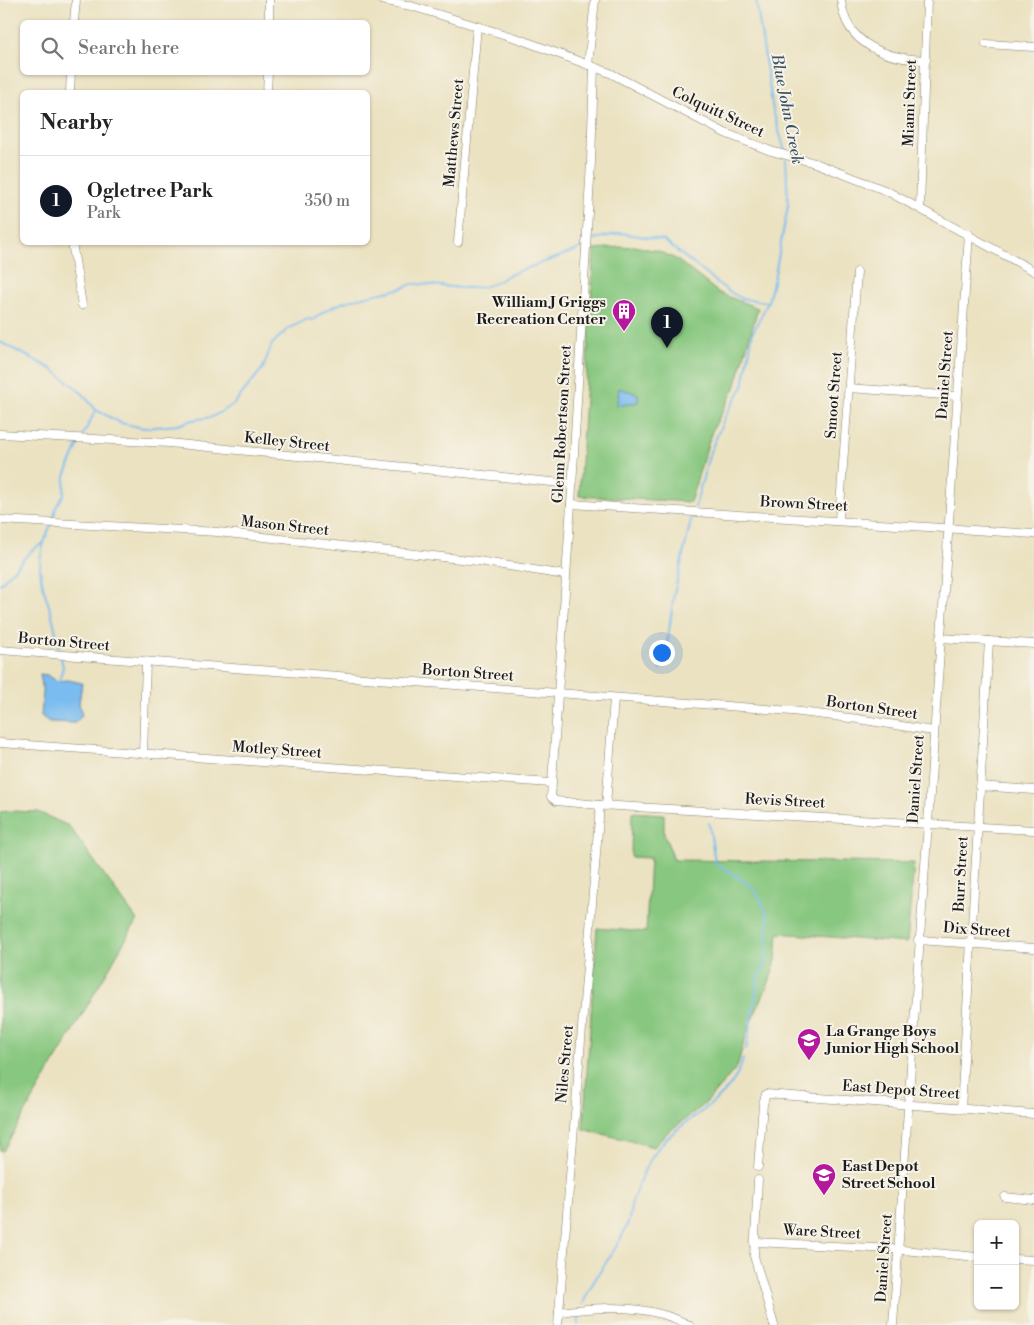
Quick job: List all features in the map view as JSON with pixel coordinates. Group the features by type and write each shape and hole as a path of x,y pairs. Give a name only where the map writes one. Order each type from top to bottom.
{"street":[{"path":"74,20 76,0"},
{"path":"269,0 269,20"},
{"name":"Colquitt Street","path":"382,0 411,6 477,26 626,80 725,133 771,151 848,174 920,207 1034,271"},
{"name":"Glenn Robertson Street","path":"552,783 591,162 591,66 595,0"},
{"path":"841,0 852,32 874,50 912,59 926,60"},
{"name":"Miami Street","path":"920,207 927,0"},
{"name":"Matthews Street","path":"458,242 477,26"},
{"path":"986,44 1034,47"},
{"path":"70,90 71,75"},
{"path":"268,75 268,90"},
{"name":"Daniel Street","path":"893,1325 918,940 969,234"},
{"path":"72,245 82,304"},
{"name":"Smoot Street","path":"839,520 857,272"},
{"path":"849,388 957,396"},
{"name":"Kelley Street","path":"0,434 169,442 571,484"},
{"name":"Brown Street","path":"571,504 1034,534"},
{"name":"Mason Street","path":"0,520 218,532 478,562 565,575"},
{"path":"940,638 1034,644"},
{"name":"Burr Street","path":"961,1108 979,786 990,641"},
{"name":"Borton Street","path":"0,650 792,711 858,718 933,731"},
{"path":"143,754 146,662"},
{"name":"Niles Street","path":"558,1325 614,698"},
{"name":"Motley Street","path":"0,743 552,783"},
{"name":"Revis Street","path":"552,783 551,797 556,801 927,822 1034,830"},
{"path":"979,786 1034,790"},
{"name":"Dix Street","path":"918,940 1034,948"},
{"name":"East Depot Street","path":"758,1167 763,1104 766,1094 1034,1114"},
{"path":"758,1180 754,1256 774,1325"},
{"path":"1005,1198 1034,1200"},
{"name":"Ware Street","path":"754,1242 899,1250 974,1257"},
{"path":"1019,1259 1034,1260"},
{"path":"559,1312 585,1308 622,1308 661,1313 689,1325"}],"green space":[{"path":"634,246 658,251 676,259 719,293 758,308 735,388 712,431 690,502 579,496 594,249"},
{"path":"0,812 38,812 69,826 137,920 3,1151 0,1150"},
{"path":"632,812 664,814 664,834 674,860 914,863 907,943 778,933 776,961 768,985 747,1031 737,1067 704,1105 668,1132 654,1147 583,1129 597,928 646,932 650,858 631,857"}],"water":[{"path":"619,388 638,394 638,402 617,406"},
{"path":"40,674 47,675 57,681 68,680 82,683 79,703 82,716 75,723 49,722 41,716 43,692"}],"waterway":[{"name":"Blue John Creek","path":"756,0 773,111 785,151"},
{"name":"Blue John Creek","path":"695,507 710,452 726,415 743,386 753,332 768,302 788,206 786,159"},
{"path":"590,240 621,233 663,240 728,291 743,299 768,302"},
{"path":"0,342 52,369 82,393 96,410 121,423 143,428 178,425 192,420 212,417 233,405 263,368 272,344 288,329 307,319 313,320 332,307 354,299 401,289 413,284 461,288 485,286 496,283 506,276 577,250 584,244"},
{"path":"83,435 96,410"},
{"path":"53,521 56,507 64,494 65,476 80,441"},
{"name":"Blue John Creek","path":"660,669 665,660 674,594 692,516"},
{"path":"51,525 42,549 40,569 54,622 59,651"},
{"path":"0,584 30,552 43,543"},
{"path":"59,681 63,667 61,658"},
{"name":"Blue John Creek","path":"709,823 715,862 751,886 761,899 768,918 767,959 759,976 746,1049"},
{"name":"Blue John Creek","path":"583,1304 587,1293 622,1236 629,1220 631,1206 638,1185 652,1157 666,1139 705,1109 728,1088 737,1075 743,1059"},
{"name":"Blue John Creek","path":"578,1325 580,1314"}],"place":[{"name":"William J Griggs Recreation Center","path":"624,332"},
{"name":"Ogletree Park","path":"667,348"},
{"name":"La Grange Boys Junior High School","path":"809,1061"},
{"name":"East Depot Street School","path":"824,1196"}]}
